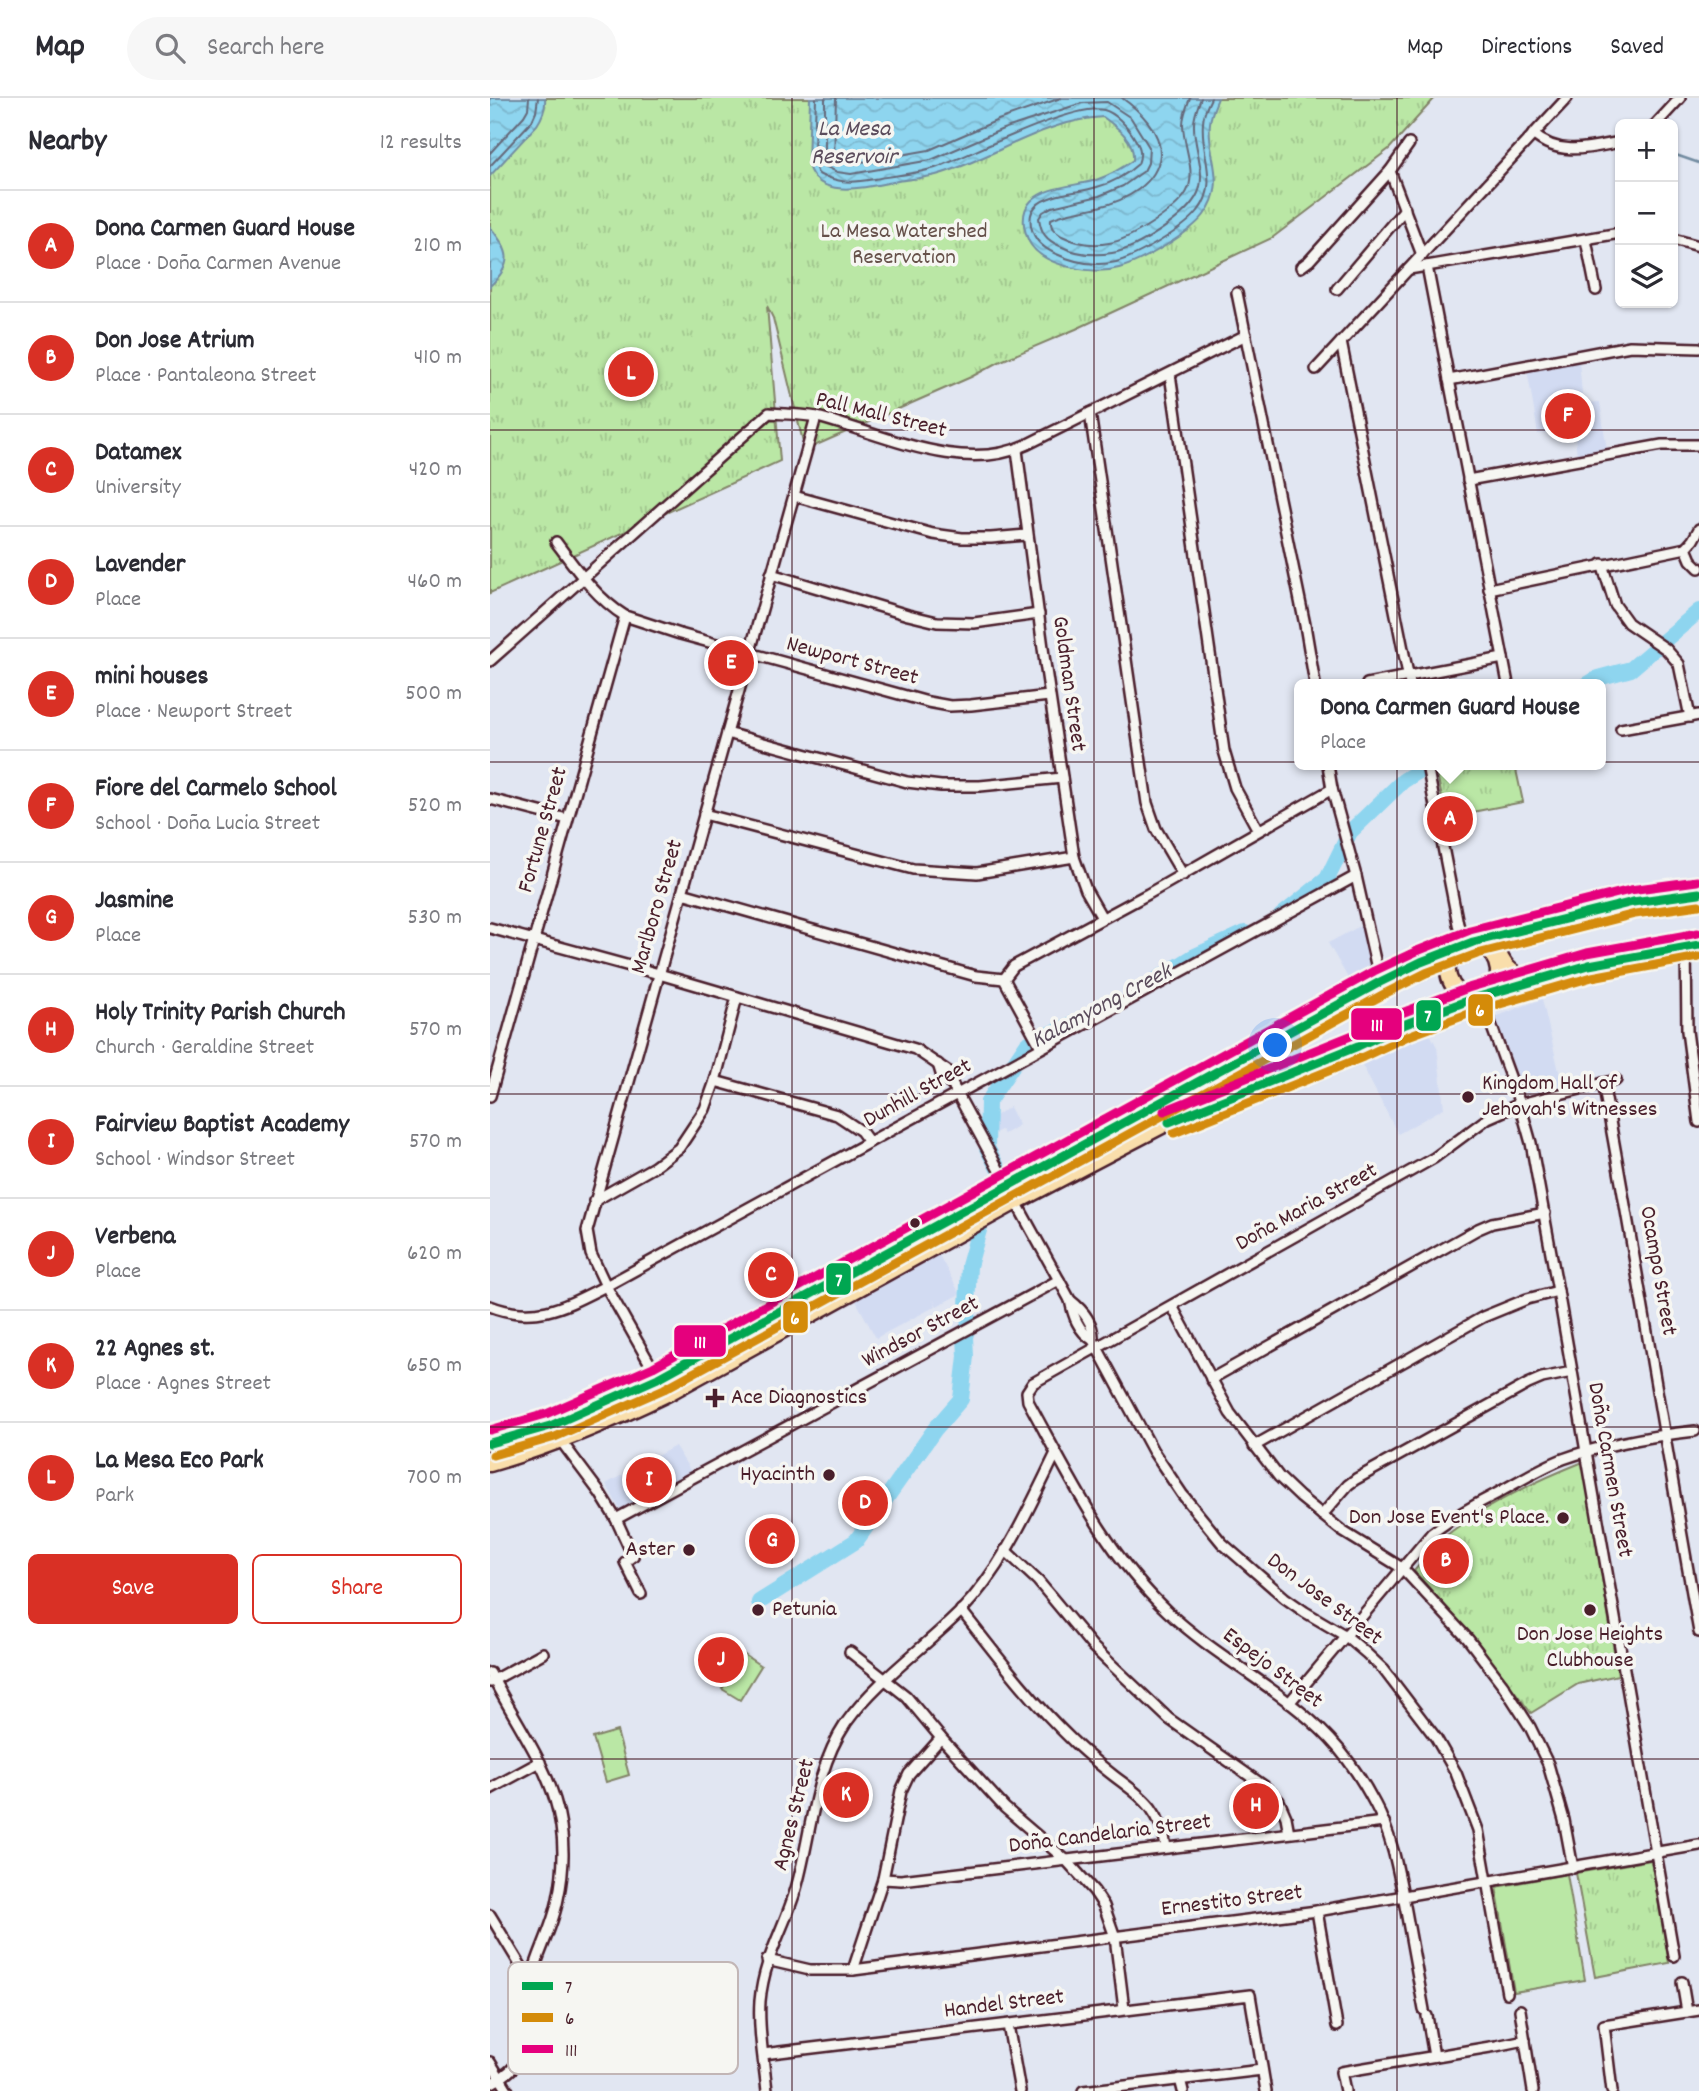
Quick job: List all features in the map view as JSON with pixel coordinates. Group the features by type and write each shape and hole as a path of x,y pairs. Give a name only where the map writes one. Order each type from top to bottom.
{"main road":[{"path":"490,1443 550,1426 658,1378 1007,1185 1421,962 1499,935 1633,902 1699,893"},
{"path":"1499,935 1499,951 1504,964 1517,975 1534,979"},
{"path":"1465,945 1448,962 1448,978 1457,991 1481,996"},
{"path":"1465,945 1487,949 1496,962 1498,977 1481,996"},
{"path":"490,1464 561,1441 667,1394 1016,1202 1181,1115 1481,996 1588,965 1693,946"}],"street":[{"path":"1316,369 1566,98"},
{"path":"1661,119 1680,98"},
{"path":"1534,134 1544,143 1559,149 1573,150 1615,143"},
{"path":"1301,267 1390,171 1409,144"},
{"path":"1390,171 1422,254"},
{"path":"1337,289 1405,209"},
{"path":"1409,269 1615,234"},
{"path":"1586,240 1596,290"},
{"path":"1678,240 1699,246"},
{"path":"1433,243 1431,251 1435,259 1449,263"},
{"path":"1427,266 1507,679"},
{"path":"1237,293 1314,679"},
{"name":"Pall Mall Street","path":"490,662 769,413 816,417 922,448 957,455 994,454 1017,450 1246,335"},
{"path":"1341,342 1410,679"},
{"path":"1449,380 1630,346 1699,348"},
{"path":"1170,374 1224,751 1231,778 1258,830"},
{"path":"1090,413 1147,803 1156,829 1183,875"},
{"name":"Marlboro Street","path":"667,1394 606,1286 591,1254 587,1231 816,417"},
{"path":"1468,480 1662,445 1699,445"},
{"name":"Goldman Street","path":"1017,450 1049,696 1074,857 1086,890 1102,918"},
{"path":"793,496 933,534 962,538 1027,535"},
{"path":"1489,589 1686,548 1699,529"},
{"name":"Newport Street","path":"556,542 605,602 625,616 680,634 908,698 950,706 1049,696"},
{"path":"1686,548 1699,568"},
{"path":"1602,564 1615,605 1628,623 1666,649 1679,664 1694,716 1622,729"},
{"path":"771,574 937,622 974,623 1039,614"},
{"name":"Fortune Street","path":"490,1096 625,616"},
{"path":"1418,679 1503,658"},
{"path":"727,733 907,782 941,786 979,786 1062,779"},
{"path":"1329,770 1380,982"},
{"path":"1428,770 1458,924 1465,945"},
{"path":"1004,979 1014,966 1183,875 1332,789"},
{"path":"490,799 567,819"},
{"path":"704,814 913,869 977,873 1074,857"},
{"name":"Dunhill Street","path":"490,1307 522,1315 541,1313 606,1286 869,1142 956,1090 1041,1047 1356,876"},
{"path":"681,893 976,976 1004,979"},
{"path":"490,928 915,1049 938,1065 943,1077 956,1090 1007,1185"},
{"path":"1693,946 1687,1031 1699,1122"},
{"path":"1004,979 1041,1047"},
{"name":"Doña Carmen Street","path":"1481,996 1520,1104 1531,1143 1674,1956"},
{"path":"594,1201 654,1167 679,1148 705,1109 737,997"},
{"name":"Doña Maria Street","path":"1027,1392 1033,1383 1095,1343 1172,1306 1434,1158 1489,1118 1520,1104 1616,1080"},
{"path":"715,1081 836,1115 861,1130 869,1142"},
{"name":"Ocampo Street","path":"1603,1083 1643,1298 1699,1632"},
{"name":"Don Jose Street","path":"1016,1202 1070,1300 1082,1309 1093,1330 1095,1343 1153,1451 1182,1494 1222,1544 1285,1598 1346,1636 1384,1670 1436,1738 1456,1773 1478,1830 1507,1993"},
{"path":"1211,1379 1478,1229 1492,1223 1545,1213"},
{"name":"Windsor Street","path":"616,1520 1059,1280"},
{"path":"1254,1446 1483,1317 1527,1299 1558,1291"},
{"path":"1172,1306 1230,1413 1279,1477 1342,1531 1402,1568 1468,1639 1503,1685 1530,1727 1548,1764 1564,1820 1573,1868"},
{"path":"1322,1515 1348,1485 1367,1472 1528,1384 1572,1371"},
{"name":"Espejo Street","path":"1027,1392 1028,1401 1056,1453 1106,1539 1132,1573 1167,1611 1204,1642 1289,1703 1329,1738 1369,1793 1384,1822 1395,1860 1434,2056"},
{"path":"1289,1703 1432,1533 1443,1525 1561,1460 1586,1451 1695,1431"},
{"path":"561,1441 600,1493 616,1520 633,1556 625,1562 641,1594"},
{"name":"Agnes Street","path":"767,2091 760,2002 768,1960 797,1887 822,1770 831,1749 862,1702 961,1610 992,1573 1056,1453"},
{"path":"1005,1550 1038,1581 1093,1647 1169,1719 1264,1786 1279,1801 1286,1816 1289,1833"},
{"path":"961,1610 1022,1689 1073,1741 1150,1806 1161,1826 1166,1847"},
{"path":"850,1652 906,1696 1005,1808 1081,1874 1104,1906 1115,1937 1124,2009"},
{"path":"537,1962 558,1900 564,1861 563,1831 558,1805 540,1762 491,1678 542,1653"},
{"path":"853,1970 883,1879 901,1791 909,1774 941,1738"},
{"path":"490,1789 540,1762"},
{"name":"Doña Candelaria Street","path":"883,1879 901,1880 1384,1822"},
{"name":"Ernestito Street","path":"768,1960 810,1970 853,1970 1317,1911 1699,1845"},
{"path":"1317,1911 1337,2026"},
{"path":"490,1915 518,1962"},
{"path":"1682,1982 1687,2012"},
{"name":"Handel Street","path":"763,2054 1250,1995 1262,2070"},
{"path":"1521,2010 1533,2091"},
{"path":"1612,2091 1604,2025 1699,2010"},
{"path":"1008,2025 1020,2091"},
{"path":"1345,2091 1341,2072 1525,2039"},
{"path":"490,2062 508,2091"},
{"path":"1083,2091 1262,2070 1266,2091"},
{"path":"490,2084 508,2072"},
{"path":"1180,2080 1182,2091"}],"shaded area":[{"path":"1579,362 1583,403 1600,402 1607,451 1577,455 1574,428 1538,434 1527,369"},
{"path":"1362,925 1371,965 1348,978 1328,943"},
{"path":"1542,999 1562,1084 1524,1092 1495,1017"},
{"path":"1430,1034 1437,1047 1444,1108 1398,1134 1362,1065"},
{"path":"1010,1107 1019,1125 1004,1134 1001,1130 991,1135 984,1122"},
{"path":"939,1255 960,1294 937,1306 933,1300 936,1306 876,1338 856,1301"},
{"path":"675,1446 693,1475 622,1513 606,1484"}],"green space":[{"name":"La Mesa Watershed Reservation","path":"490,98 1435,98 1389,149 1272,238 971,377 805,450 773,318 767,306 780,461 490,593"},
{"path":"1436,770 1516,770 1523,802 1452,816 1451,811 1445,812"},
{"path":"1583,1462 1618,1675 1578,1684 1531,1713 1476,1640 1414,1571 1441,1540 1467,1520 1515,1492"},
{"path":"743,1654 761,1666 740,1700 722,1689"},
{"path":"617,1731 629,1775 606,1782 593,1738"},
{"path":"1651,1860 1669,1963 1595,1977 1576,1873"},
{"path":"1567,1874 1585,1980 1514,1992 1496,1887"}],"water":[{"path":"490,98 545,98 545,102 544,112 537,125 490,176"},
{"name":"La Mesa Reservoir","path":"810,98 1218,98 1210,123 1215,191 1204,215 1177,238 1129,265 1109,270 1084,270 1059,264 1038,253 1027,238 1024,218 1027,206 1037,196 1062,187 1096,180 1133,160 1128,140 1103,117 1059,125 936,175 847,189 823,184 814,177 808,165"},
{"path":"490,227 502,243 506,264 490,286"}],"waterway":[{"path":"1678,156 1699,163"},
{"name":"Kalamyong Creek","path":"1596,679 1631,669 1699,611"},
{"name":"Kalamyong Creek","path":"1281,916 1327,879 1350,832 1403,781 1420,770"},
{"name":"Kalamyong Creek","path":"1139,991 1193,957 1245,933"},
{"name":"Kalamyong Creek","path":"759,1602 856,1541 935,1429 961,1399 966,1356 965,1337 969,1323 969,1266 987,1201 1001,1174 987,1148 988,1102 1027,1044 1104,1010"}],"transit line":[{"name":"111","path":"490,1430 546,1414 653,1367 1374,971 1417,951 1470,930 1630,890 1697,881"},
{"name":"7","path":"490,1443 550,1426 658,1378 1421,962 1473,942 1633,902 1699,893"},
{"name":"6","path":"493,1455 555,1437 664,1389 1426,973 1477,954 1635,914 1699,905"},
{"name":"111","path":"1164,1111 1468,988 1587,953 1698,933"},
{"name":"7","path":"1169,1122 1472,999 1589,965 1699,945"},
{"name":"6","path":"1174,1133 1363,1057 1408,1036 1476,1011 1592,977 1699,957"}],"place":[{"name":"La Mesa Eco Park","path":"631,374"},
{"name":"Fiore del Carmelo School","path":"1568,416"},
{"name":"mini houses","path":"731,663"},
{"name":"Dona Carmen Guard House","path":"1450,819"},
{"name":"Kingdom Hall of Jehovah's Witnesses","path":"1468,1097"},
{"name":"Datamex","path":"771,1275"},
{"name":"Ace Diagnostics","path":"715,1398"},
{"name":"Hyacinth","path":"829,1475"},
{"name":"Fairview Baptist Academy","path":"649,1480"},
{"name":"Lavender","path":"865,1503"},
{"name":"Don Jose Event's Place.","path":"1563,1518"},
{"name":"Jasmine","path":"772,1541"},
{"name":"Aster","path":"689,1550"},
{"name":"Don Jose Atrium","path":"1446,1561"},
{"name":"Petunia","path":"758,1610"},
{"name":"Don Jose Heights Clubhouse","path":"1590,1610"},
{"name":"Verbena","path":"721,1660"},
{"name":"22 Agnes st.","path":"846,1795"},
{"name":"Holy Trinity Parish Church","path":"1256,1806"}]}
